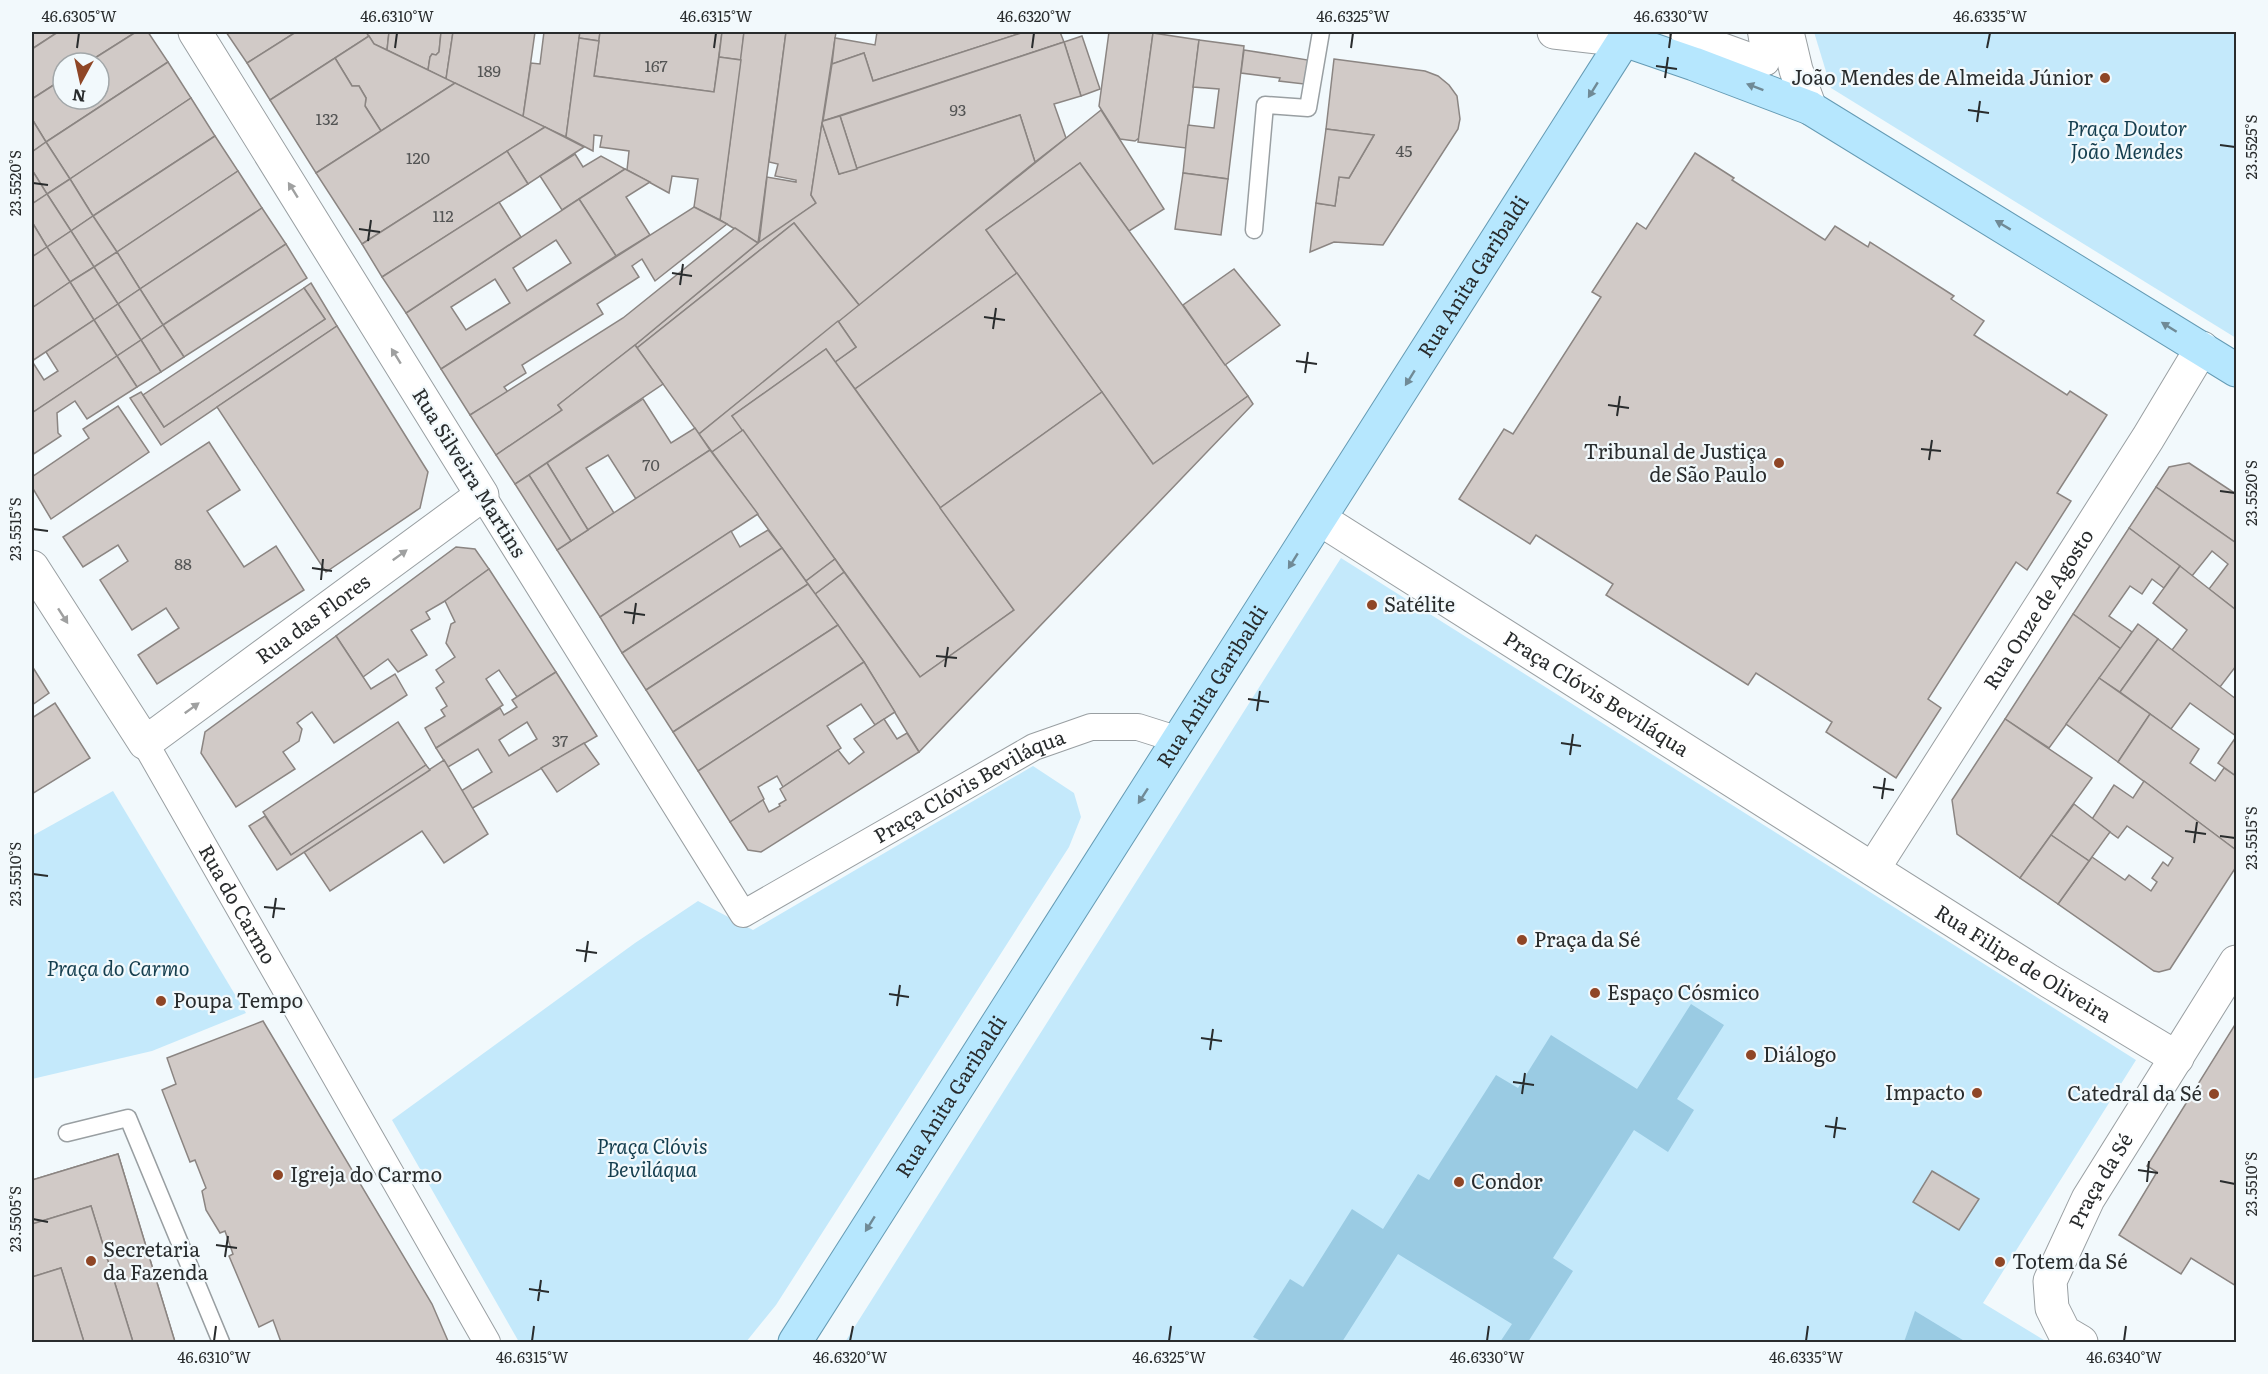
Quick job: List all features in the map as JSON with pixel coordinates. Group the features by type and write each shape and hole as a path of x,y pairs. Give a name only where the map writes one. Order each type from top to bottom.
{"main road":[{"path":"1626,36 1810,108 2236,370"},
{"name":"Rua Anita Garibaldi","path":"795,1342 1626,36"}],"street":[{"name":"Rua Silveira Martins","path":"195,32 743,914"},
{"path":"1554,32 1626,36"},
{"path":"1683,32 1766,62 1761,32"},
{"path":"1787,32 1796,70 1810,108"},
{"name":"Rua Onze de Agosto","path":"1873,869 2148,438 2202,348"},
{"name":"Rua das Flores","path":"145,743 482,495"},
{"name":"Praça Clóvis Beviláqua","path":"1320,519 1873,869"},
{"name":"Rua do Carmo","path":"32,567 145,743 487,1342"},
{"name":"Praça Clóvis Beviláqua","path":"743,914 1034,747 1091,727 1138,727 1179,740"},
{"name":"Rua Filipe de Oliveira","path":"1873,869 2049,981 2177,1058"},
{"name":"Praça da Sé","path":"2081,1342 2064,1332 2052,1308 2050,1281 2088,1199 2236,962"}],"lane":[{"path":"1254,230 1265,105 1308,108 1321,32"},
{"path":"67,1133 128,1118 221,1342"}],"green space":[{"name":"Praça Doutor João Mendes","path":"1814,32 2236,32 2236,338 1831,88"},
{"name":"Praça da Sé","path":"1341,558 2136,1060 1983,1303 2047,1342 845,1342"},
{"name":"Praça Clóvis Beviláqua","path":"1033,766 1074,793 1081,817 1069,847 776,1305 746,1342 519,1342 392,1120 635,943 698,901 753,930"},
{"name":"Praça do Carmo","path":"113,791 246,1013 152,1051 32,1079 32,836"}],"shaded area":[{"path":"1691,1004 1724,1025 1677,1099 1694,1110 1668,1152 1634,1130 1553,1258 1573,1271 1528,1342 1500,1342 1512,1324 1398,1254 1342,1342 1263,1342 1253,1337 1290,1279 1303,1287 1352,1209 1383,1229 1418,1174 1429,1180 1496,1075 1518,1088 1551,1035 1637,1089"},
{"path":"1915,1311 1966,1342 1904,1342"}],"building":[{"path":"32,32 58,32 32,49"},
{"path":"58,32 136,32 106,51 51,51 51,87 32,99 32,49"},
{"path":"136,32 148,32 168,62 111,99 111,51 106,51"},
{"path":"226,32 296,32 247,63"},
{"path":"296,32 366,32 369,36 270,100 247,63"},
{"path":"366,32 389,32 387,50 374,44"},
{"path":"389,32 441,32 439,52 430,57 428,70 387,50"},
{"path":"441,32 453,32 446,79 428,70 430,57 439,52"},
{"path":"453,32 535,32 523,117 446,79"},
{"path":"544,32 580,32 566,137 523,117 531,63 540,64"},
{"path":"580,32 600,32 599,41 579,38"},
{"path":"600,32 722,32 714,92 594,76"},
{"path":"722,32 744,32 741,60 719,57"},
{"path":"744,32 786,32 758,243 720,220"},
{"path":"786,32 836,32 811,195 816,203 759,244 767,177 796,182 796,180 775,176 778,164 769,162"},
{"path":"877,32 1024,32 873,81 864,53 832,64 835,38 875,45"},
{"path":"1024,32 1060,32 1064,42 823,121 832,64 864,53 873,81"},
{"path":"1109,32 1153,33 1139,138 1135,141 1120,139 1099,106"},
{"path":"1153,33 1199,40 1186,148 1138,142"},
{"path":"369,36 374,44 455,83 381,131 365,106 366,98 359,86 352,86 335,58"},
{"path":"1082,36 1100,89 1081,96 1064,42"},
{"path":"579,38 599,41 594,76 714,92 719,57 741,60 720,220 694,207 698,179 672,176 669,193 627,170 629,151 600,147 602,136 594,135 593,151 566,137"},
{"path":"1199,40 1244,46 1228,179 1183,173 1188,125 1214,128 1219,89 1193,87"},
{"path":"1064,42 1081,96 1054,104 1066,138 1035,162 1020,115 857,169 840,116"},
{"path":"1244,50 1308,60 1304,84 1241,73"},
{"path":"335,58 352,86 359,86 366,98 365,106 381,131 316,173 270,100"},
{"path":"1334,59 1425,71 1438,76 1457,96 1460,119 1458,129 1383,245 1334,242 1310,252 1316,203 1335,206 1339,177 1349,178 1374,135 1326,129"},
{"path":"168,62 191,98 70,179 46,142 93,111 111,111 111,99"},
{"path":"455,83 545,127 362,244 316,173"},
{"path":"51,87 51,111 93,111 46,142 32,119 32,99"},
{"path":"191,98 215,136 93,216 70,179"},
{"path":"1101,110 1164,209 1129,231 1080,163 986,230 1017,273 855,389 835,362 856,347 838,321"},
{"path":"1020,115 1035,162 859,305 794,223 637,348 635,345 758,243 816,203 811,195 822,123 839,174"},
{"path":"840,116 857,169 839,174 822,123"},
{"path":"32,119 46,142 32,152"},
{"path":"545,127 584,147 528,184 507,151"},
{"path":"1326,129 1374,135 1349,178 1339,177 1335,206 1316,203"},
{"path":"215,136 238,171 117,252 93,216"},
{"path":"46,142 70,179 47,194 32,170 32,152"},
{"path":"507,151 528,184 382,277 362,244"},
{"name":"Tribunal de Justiça de São Paulo","path":"1695,153 1734,178 1732,180 1825,240 1835,226 1868,247 1870,242 1954,296 1951,299 1984,321 1974,335 2067,395 2070,391 2107,415 2057,493 2071,501 2027,570 2016,562 1928,699 1941,708 1896,778 1826,732 1832,722 1756,673 1748,685 1606,595 1613,584 1536,535 1530,544 1459,499 1504,429 1513,434 1601,297 1592,292 1637,223 1646,229"},
{"path":"575,154 583,167 601,156 625,169 562,210 540,176"},
{"path":"1080,163 1248,396 1153,464 986,230"},
{"path":"625,169 650,182 626,197 650,235 616,256 579,199"},
{"path":"32,170 47,194 32,204"},
{"path":"238,171 262,208 140,289 117,252"},
{"path":"1183,173 1228,179 1221,235 1175,229"},
{"path":"70,179 93,216 71,231 47,194"},
{"path":"47,194 71,231 47,247 32,222 32,204"},
{"path":"579,199 616,256 441,369 406,313","holes":["556,240 571,263 527,291 513,268","495,279 510,303 466,330 451,307"]},
{"path":"499,202 521,237 406,313 382,277"},
{"path":"694,207 727,224 655,281 642,259 632,266 639,277 597,304 603,314 522,365 526,373 504,387 508,392 470,415 441,369"},
{"path":"262,208 286,244 163,325 140,289"},
{"path":"93,216 117,252 94,267 71,231"},
{"path":"32,222 47,247 32,257"},
{"path":"794,223 859,305 699,434 637,348"},
{"path":"735,228 758,243 635,345 558,405 562,410 496,455 470,415 623,318"},
{"path":"71,231 94,267 70,282 47,247"},
{"path":"286,244 307,278 184,357 163,325"},
{"path":"47,247 70,282 32,308 32,257"},
{"path":"117,252 140,289 118,304 94,267"},
{"path":"94,267 118,304 94,320 70,282"},
{"path":"1234,269 1280,325 1225,365 1183,305"},
{"path":"1017,273 1102,392 940,508 855,389"},
{"path":"70,282 94,320 32,361 32,308"},
{"path":"311,283 337,326 161,445 130,398 141,392 164,427 325,319 304,288"},
{"path":"304,288 325,319 164,427 143,395"},
{"path":"140,289 163,325 141,340 118,304"},
{"path":"118,304 141,340 117,356 94,320"},
{"path":"94,320 117,356 32,413 32,361 44,380 58,371 46,352"},
{"path":"838,321 856,347 835,362 826,349 732,416 743,430 712,452 699,434"},
{"path":"163,325 184,357 161,372 141,340"},
{"path":"337,326 428,472 420,508 326,572 217,407"},
{"path":"141,340 161,372 137,387 117,356"},
{"path":"635,345 663,384 515,484 496,455 562,410 558,405"},
{"path":"826,349 1014,610 920,677 732,416"},
{"path":"117,356 137,387 87,419 75,401 57,413 58,433 61,436 32,455 32,413"},
{"path":"1102,392 1153,464 1248,396 1253,404 919,752 864,662 815,594 844,572 920,677 1014,610 940,508"},
{"path":"643,399 671,443 695,428 710,450 636,499 608,455 586,468 614,513 588,530 547,463"},
{"path":"118,406 149,452 51,519 32,487 32,477 89,438 83,429"},
{"path":"743,430 835,559 806,581 712,452"},
{"path":"209,442 240,490 207,511 244,567 276,546 304,590 157,684 138,655 179,628 166,608 132,630 100,580 128,561 118,545 83,567 63,537"},
{"path":"710,450 758,514 600,617 557,550"},
{"path":"547,463 588,530 571,541 529,475"},
{"path":"2189,463 2236,494 2236,543 2156,487 2169,467"},
{"path":"529,475 571,541 557,550 515,484"},
{"path":"2156,487 2236,543 2235,609 2209,589 2228,564 2212,551 2192,576 2129,528"},
{"path":"2129,528 2180,566 2164,588 2152,579 2142,594 2130,586 2109,616 2132,632 2121,649 2073,614"},
{"path":"768,530 782,548 622,653 600,617 731,531 740,547"},
{"path":"456,547 475,549 489,569 426,612 430,619 411,630 427,655 398,672 388,659 363,677 336,636"},
{"path":"782,548 808,584 646,690 622,653"},
{"path":"835,559 844,572 815,594 806,581"},
{"path":"2180,566 2236,610 2236,666 2220,687 2172,650 2187,630 2153,603"},
{"path":"489,569 556,672 517,697 499,670 486,679 503,705 436,748 425,728 445,716 441,710 447,706 436,688 444,682 436,670 455,657 446,643 451,624 455,622 445,601"},
{"path":"808,584 838,625 673,732 646,690"},
{"path":"2073,614 2121,649 2049,748 2005,719"},
{"path":"2138,624 2158,639 2120,692 2099,678"},
{"path":"838,625 864,662 698,771 673,732"},
{"path":"336,636 371,689 395,674 407,695 334,743 312,712 297,723 302,729 299,741 283,752 295,769 236,807 201,753 205,732"},
{"path":"2158,639 2236,699 2236,736 2190,703 2171,729 2120,692"},
{"path":"864,662 895,712 875,725 861,704 827,726 841,748 783,787 777,776 758,787 764,799 730,822 698,771"},
{"path":"32,666 49,693 32,705"},
{"path":"556,672 597,736 471,809 461,791 492,772 478,749 448,767 436,748 500,708 504,715 517,707 512,700","holes":["527,722 537,739 509,756 499,740"]},
{"path":"2099,678 2150,714 2118,762 2066,724"},
{"path":"55,703 90,758 32,794 32,718"},
{"path":"2150,714 2199,749 2190,763 2215,781 2224,768 2236,776 2236,850 2118,762"},
{"path":"884,719 897,739 907,733 919,752 761,852 748,850 730,822 763,800 769,812 780,806 779,804 786,800 780,789 838,750 849,764 864,752 854,739"},
{"path":"2005,719 2092,778 2020,878 1957,834 1952,800"},
{"path":"398,722 426,765 291,855 263,812"},
{"path":"2236,737 2236,776 2218,763"},
{"path":"584,743 599,764 557,792 541,768"},
{"path":"444,760 488,834 444,863 422,831 330,891 304,852"},
{"path":"426,765 430,770 277,870 249,826 265,816 291,855"},
{"path":"2144,781 2236,850 2236,867 2170,969 2159,972 2154,971 2058,904 2092,857 2125,880 2129,875 2151,891 2157,882 2152,878 2163,862 2168,866 2173,858 2127,826 2118,838 2092,819 2114,785 2133,798"},
{"path":"2074,804 2110,832 2089,861 2051,835"},
{"path":"2051,835 2089,861 2058,904 2020,878"},
{"name":"Igreja do Carmo","path":"263,1021 432,1304 448,1341 281,1342 273,1320 259,1327 229,1256 233,1254 225,1231 220,1233 206,1210 202,1191 206,1188 195,1160 190,1162 162,1090 176,1084 167,1058"},
{"name":"Catedral da Sé","path":"2236,1023 2236,1286 2191,1258 2181,1274 2119,1235 2157,1172 2147,1166"},
{"name":"Secretaria da Fazenda","path":"118,1154 175,1342 32,1342 32,1180"},
{"path":"118,1154 175,1342 133,1342 91,1206 32,1224 32,1180"},
{"path":"1932,1171 1979,1199 1959,1230 1913,1202"},
{"path":"91,1206 133,1342 84,1342 61,1268 32,1277 32,1224"},
{"path":"61,1268 84,1342 32,1342 32,1277"}],"place":[{"name":"João Mendes de Almeida Júnior","path":"2105,78"},
{"name":"Tribunal de Justiça de São Paulo","path":"1779,463"},
{"name":"Satélite","path":"1372,605"},
{"name":"Praça da Sé","path":"1522,940"},
{"name":"Espaço Cósmico","path":"1595,993"},
{"name":"Poupa Tempo","path":"161,1001"},
{"name":"Diálogo","path":"1751,1055"},
{"name":"Impacto","path":"1977,1093"},
{"name":"Catedral da Sé","path":"2214,1094"},
{"name":"Igreja do Carmo","path":"278,1175"},
{"name":"Condor","path":"1459,1182"},
{"name":"Secretaria da Fazenda","path":"91,1261"},
{"name":"Totem da Sé","path":"2000,1262"}]}
